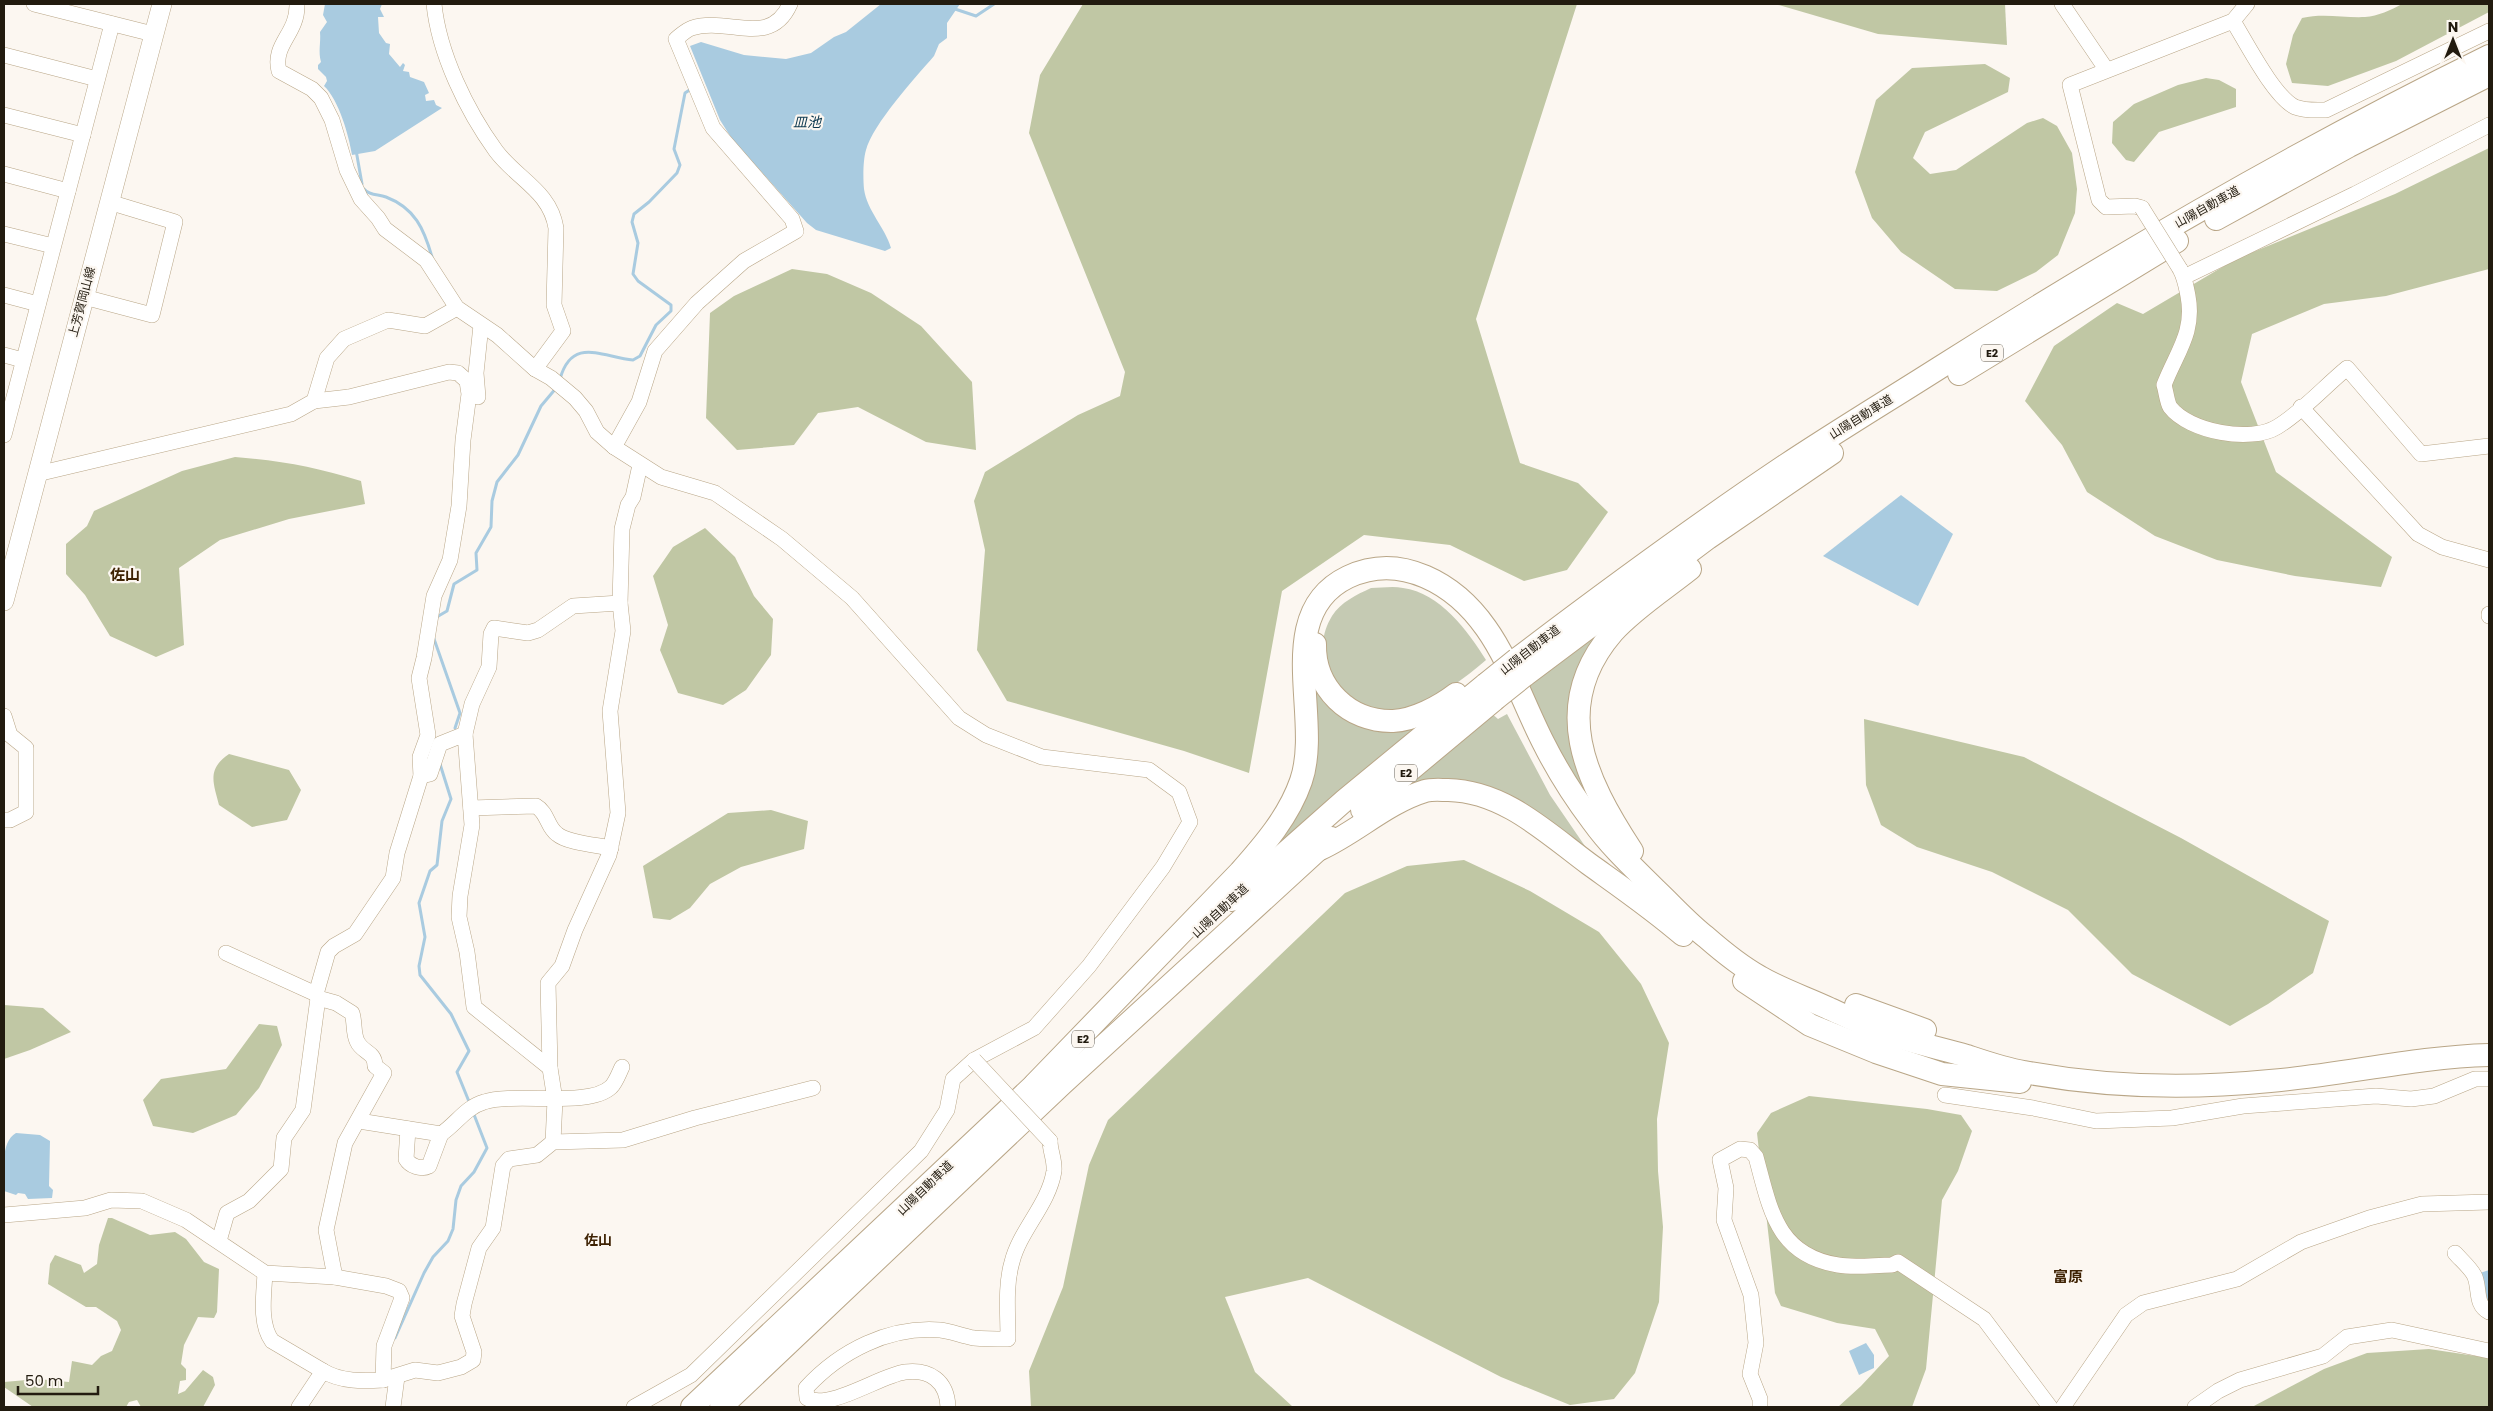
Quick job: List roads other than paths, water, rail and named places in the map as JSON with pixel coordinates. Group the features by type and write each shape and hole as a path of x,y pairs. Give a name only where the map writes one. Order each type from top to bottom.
{"highway":[{"name":"山陽自動車道","path":"1521,668 1620,581 1785,466 2036,307 2185,219 2342,132 2489,56"},
{"name":"山陽自動車道","path":"692,1407 1284,853 1352,794 1488,686 1521,668 1854,439 2043,321 2194,231 2349,146 2489,75"},
{"path":"1663,908 1610,816 1588,773 1578,737 1577,713 1581,688 1589,666 1614,631 1854,439"},
{"path":"1035,1084 1240,872 1265,844 1290,808 1302,779 1307,755 1308,730 1303,659 1305,634 1312,615 1331,588 1346,578 1364,571 1383,567 1402,568 1425,575 1445,586 1465,603 1486,628 1546,748 1595,825 1663,908"},
{"path":"1488,686 1447,701 1430,710 1395,721 1376,720 1361,716 1332,696 1318,671 1315,658 1315,642 1322,620 1336,598 1348,589 1365,581 1396,578 1427,588 1460,612 1491,656 1529,737 1559,789 1589,832 1663,908"},
{"name":"山陽自動車道","path":"721,1407 1062,1084 1391,785 1488,686"},
{"path":"1320,848 1343,838 1373,815 1397,801 1428,790 1462,790 1495,800 1531,820 1705,937 1757,983 1884,1032 2020,1077 2101,1092 2190,1096 2269,1092 2454,1065 2489,1065"},
{"path":"2020,1077 2190,1086 2273,1081 2443,1058 2489,1056"}],"main road":[{"name":"上芳賀岡山線","path":"4,601 7,574 37,474 162,4"}],"street":[{"path":"34,4 85,10 112,24 154,34"},
{"path":"297,4 296,20 282,44 276,61 279,71 312,89 321,98 332,120 347,170 361,199 385,229 426,260 457,308 538,365 575,398 586,411 597,432 614,447 661,478 715,493 782,538 852,598 959,718 986,735 1042,757 1150,770 1179,792 1190,822 1163,867 1089,966 1034,1028 974,1060 953,1079 947,1110 920,1150 691,1375 634,1407"},
{"path":"434,4 436,24 443,52 485,133 513,172 548,202 554,217 556,248 554,305 563,331 538,365"},
{"path":"614,447 639,402 655,351 697,304 744,261 796,231 792,219 713,128 676,39 691,28 705,26 761,29 772,26 786,14 790,4"},
{"path":"2247,4 2233,21 2070,85 2099,200 2106,207 2135,206 2142,208 2182,273 2190,306 2190,323 2184,342 2164,385 2170,407 2193,424 2215,432 2243,435 2276,428 2347,368 2420,454 2489,446"},
{"path":"2068,6 2106,70"},
{"path":"2233,21 2280,95 2294,107 2308,110 2326,110 2489,31"},
{"path":"4,435 6,414 23,360 112,24"},
{"path":"4,55 97,79"},
{"path":"4,115 82,135"},
{"path":"2182,273 2355,194 2489,125"},
{"path":"4,174 68,191"},
{"path":"84,297 152,315 175,222 109,202"},
{"path":"4,234 53,246"},
{"path":"4,295 38,304"},
{"path":"314,401 327,358 344,339 388,320 425,326 457,308"},
{"path":"467,425 477,410 476,373 481,325"},
{"path":"4,355 23,360"},
{"path":"37,474 291,414 314,401 349,397 449,372 458,373 467,381 469,394 467,425 463,440 459,506 450,560 434,596 419,678 428,735 420,757 421,776 397,853 393,878 355,934 334,946 328,952 317,996 303,1110 284,1138 281,1169 249,1201 227,1213 219,1241"},
{"path":"2301,407 2418,534 2442,547 2489,560"},
{"path":"554,1142 555,1100 550,1068 548,983 562,966 575,930 611,848 618,813 610,711 624,631 620,603 622,529 628,505 633,497 640,465"},
{"path":"550,1068 474,1007 467,952 459,917 460,896 472,825 465,734 472,704 489,667 491,634 494,628 528,633 538,630 573,606 620,603"},
{"path":"4,716 10,735 26,748 26,812 4,820"},
{"path":"421,776 430,774 440,744 465,734"},
{"path":"471,808 536,806 545,814 555,834 565,840 611,848"},
{"path":"226,954 336,1003 352,1013 356,1023 356,1040 362,1048 370,1052 374,1059 374,1066 384,1073 359,1121 345,1143 326,1230 336,1278"},
{"path":"948,1407 939,1379 929,1373 904,1372 854,1393 825,1402 812,1402 807,1398 806,1388 848,1352 863,1344 908,1330 941,1330 973,1338 1008,1339 1008,1287 1012,1263 1022,1234 1045,1194 1054,1171 1050,1141 974,1060"},
{"path":"408,1130 406,1159 413,1166 426,1168 429,1166 441,1134 454,1125 463,1114 483,1102 517,1097 555,1100 598,1094 611,1088 622,1067"},
{"path":"1945,1095 2032,1108 2096,1122 2172,1118 2243,1106 2366,1097 2411,1099 2434,1096 2475,1079 2489,1078"},
{"path":"265,1273 264,1314 266,1334 272,1341 334,1378 364,1381 390,1378 415,1370 438,1373 461,1367 473,1360 474,1352 462,1316 464,1304 479,1248 493,1228 503,1166 509,1159 537,1156 554,1142 623,1140 695,1118 812,1088"},
{"path":"359,1121 441,1134"},
{"path":"1760,1407 1760,1399 1750,1374 1756,1343 1751,1295 1724,1220 1726,1188 1720,1160 1740,1149 1750,1150 1756,1157 1773,1218 1790,1245 1812,1258 1838,1265 1892,1264 1898,1262 1984,1319 2050,1407"},
{"path":"4,1215 85,1208 111,1200 142,1201 186,1220 265,1273 336,1278 386,1286 399,1291 402,1298 384,1346 393,1407"},
{"path":"2063,1407 2126,1315 2144,1303 2237,1279 2301,1242 2369,1218 2422,1204 2489,1202"},
{"path":"2455,1253 2475,1277 2477,1294 2485,1310 2489,1312"},
{"path":"2195,1407 2218,1391 2240,1380 2323,1356 2347,1337 2392,1330 2489,1352"},
{"path":"299,1407 323,1371"}],"water":[{"path":"325,4 382,4 380,9 384,17 378,17 379,33 386,43 390,44 389,54 400,67 403,63 405,65 403,71 409,72 410,77 424,82 429,93 425,95 426,101 434,100 436,105 442,108 375,151 352,155 339,109 324,86 327,81 326,77 318,69 318,65 321,62 320,32 327,22 323,15"},
{"name":"皿池","path":"881,4 960,4 947,23 947,38 939,44 934,56 877,127 866,150 864,159 864,189 872,212 885,233 891,248 885,251 816,230 807,223 732,139 720,120 690,46 701,42 744,55 786,59 811,53 834,37 846,32"},
{"path":"1901,495 1953,534 1918,606 1823,556"},
{"path":"16,1133 40,1135 50,1141 49,1186 53,1190 52,1198 28,1199 25,1194 18,1193 16,1195 4,1191 5,1151 7,1143"},
{"path":"2489,1270 2489,1306 2480,1292 2480,1273"},
{"path":"1866,1343 1874,1355 1874,1368 1859,1375 1849,1351"}],"waterway":[{"path":"952,8 976,16 994,4"},
{"path":"560,379 565,366 572,357 580,353 599,353 633,360 640,356 656,325 671,311 671,305 638,281 633,274 638,243 632,222 634,214 649,202 677,173 680,165 674,149 685,93 691,89"},
{"path":"356,150 362,184"},
{"path":"364,189 369,193 386,197 396,202 411,213 426,237 432,257"},
{"path":"435,618 447,611 454,584 477,570 476,553 491,527 492,501 497,482 518,455 541,406 557,387"},
{"path":"433,636 460,713 455,728"},
{"path":"440,764 451,799 442,821 437,865 430,871 419,903 425,937 419,966 420,975 451,1014 469,1051 457,1072 470,1104"},
{"path":"395,1338 424,1273 433,1257 448,1241 453,1229 456,1200 461,1186 474,1172 487,1148 473,1112"}],"district":[{"name":"佐山","path":"125,575"},
{"name":"佐山","path":"598,1240"},
{"name":"富原","path":"2068,1277"}]}
